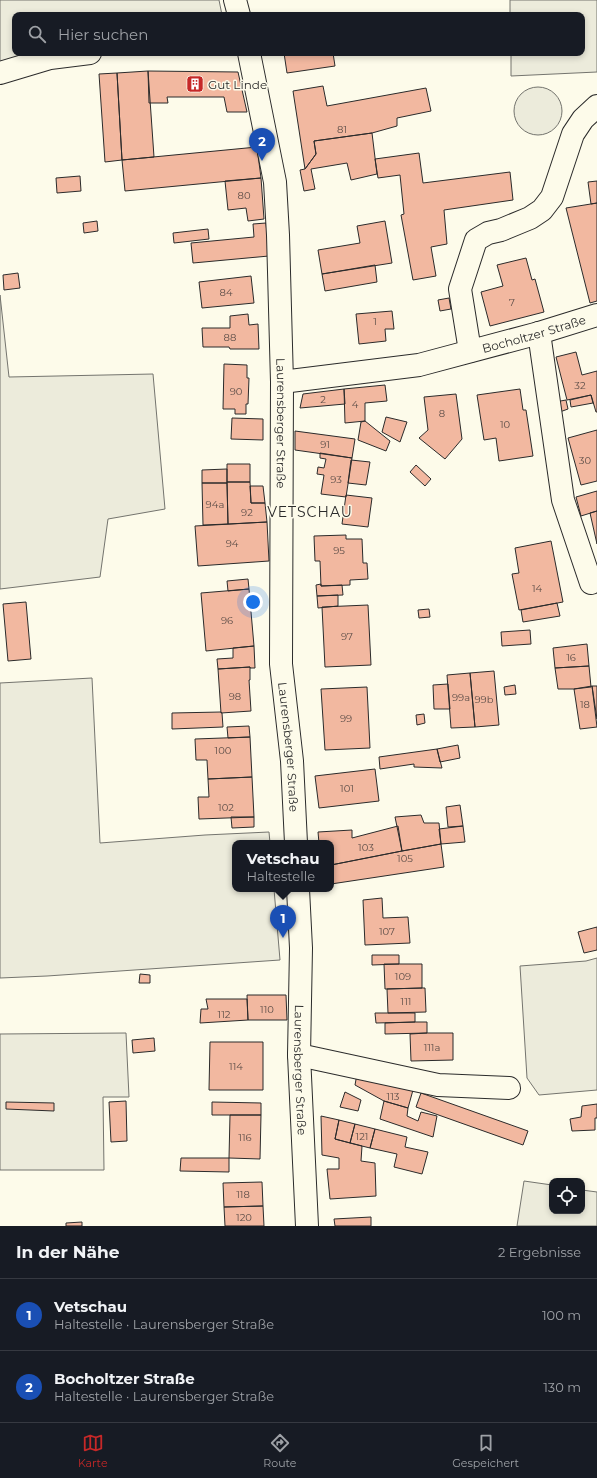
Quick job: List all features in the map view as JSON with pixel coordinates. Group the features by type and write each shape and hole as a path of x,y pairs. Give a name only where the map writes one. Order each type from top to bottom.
{"street":[{"path":"235,0 238,12"},
{"path":"0,73 50,58 66,56"},
{"name":"Laurensberger Straße","path":"250,56 275,182 280,286 282,382 281,664 292,761 296,840"},
{"path":"470,351 460,289 476,240 488,233 501,230 530,218 542,210 552,197 574,134 583,119 597,106"},
{"name":"Bocholtzer Straße","path":"282,382 419,365 539,333 597,315"},
{"path":"539,333 563,500 591,583"},
{"name":"Laurensberger Straße","path":"298,892 301,948 299,1055 307,1226"},
{"path":"299,1055 438,1084 509,1088"}],"shaded area":[{"path":"0,0 219,0 221,12 12,12 12,56 35,56 0,66"},
{"path":"510,0 597,0 597,72 511,76 511,56 585,56 585,12 510,12"},
{"path":"533,87 543,87 552,91 558,97 561,102 561,120 552,131 543,135 533,135 524,131 518,125 514,116 514,106 518,97 524,91"},
{"path":"0,295 9,377 153,374 165,509 108,519 100,577 0,589"},
{"path":"92,678 100,843 269,832 270,840 232,840 232,892 274,892 280,960 0,978 0,683"},
{"path":"597,958 597,1090 539,1095 527,1078 520,966 586,961"},
{"path":"126,1033 129,1097 103,1097 104,1170 0,1170 0,1034"},
{"path":"524,1181 549,1185 549,1214 585,1214 585,1190 597,1192 597,1226 517,1226"}],"building":[{"path":"284,56 333,56 335,66 287,73"},
{"name":"Gut Linde","path":"148,71 238,72 247,112 227,112 224,97 167,97 168,103 149,103"},
{"path":"148,71 154,157 122,160 117,73"},
{"path":"117,73 122,160 105,162 99,74"},
{"path":"323,86 327,106 426,88 431,111 397,118 397,126 372,133 314,141 316,154 305,169 293,91"},
{"path":"372,133 377,174 351,180 347,163 311,169 315,189 304,191 300,170 305,169 316,154 314,141"},
{"path":"257,147 261,178 125,191 122,160"},
{"path":"419,153 423,183 510,172 513,200 444,210 447,244 431,247 436,276 413,280 401,215 404,214 400,175 378,178 375,159"},
{"path":"80,176 81,191 57,193 56,178"},
{"path":"261,178 264,219 248,221 246,208 228,210 225,181"},
{"path":"597,181 597,203 591,204 588,182"},
{"path":"597,203 597,301 590,303 566,208"},
{"path":"97,221 98,231 84,233 83,223"},
{"path":"385,221 392,263 322,274 318,250 360,243 357,226"},
{"path":"266,223 269,256 193,263 191,243 254,237 253,224"},
{"path":"208,229 209,239 174,243 173,233"},
{"path":"526,258 532,280 535,279 544,312 490,326 481,292 503,286 497,265"},
{"path":"375,265 377,282 325,291 322,274"},
{"path":"18,273 20,288 4,290 3,275"},
{"path":"251,276 254,303 202,308 199,282"},
{"path":"449,298 451,309 440,311 438,300"},
{"path":"392,311 394,329 385,329 386,341 359,344 356,314"},
{"path":"248,314 249,325 258,324 259,349 203,347 202,328 230,328 230,316"},
{"path":"576,352 582,375 597,371 597,412 591,395 567,400 556,357"},
{"path":"224,364 247,365 247,378 249,378 246,414 235,414 235,409 223,409"},
{"path":"385,385 387,401 365,403 365,421 345,423 344,389"},
{"path":"344,389 345,404 300,408 303,394"},
{"path":"520,389 523,410 526,410 533,456 499,461 496,438 484,440 477,395"},
{"path":"456,394 462,439 445,459 419,438 428,430 424,397"},
{"path":"591,395 593,403 571,407 570,400"},
{"path":"566,400 568,409 557,413 555,402"},
{"path":"386,417 407,422 400,442 382,432"},
{"path":"232,418 263,419 263,440 231,439"},
{"path":"365,421 390,441 386,451 358,440 361,422"},
{"path":"597,430 597,481 581,485 568,438"},
{"path":"295,431 355,439 352,458 295,450"},
{"path":"320,453 352,458 346,497 321,494 324,475 317,474 318,467 324,468 326,459 320,458"},
{"path":"351,460 370,462 366,485 348,483"},
{"path":"227,464 250,464 250,482 227,482"},
{"path":"416,465 431,479 425,486 410,472"},
{"path":"227,469 227,483 202,483 202,470"},
{"path":"227,482 250,482 251,503 265,503 267,522 228,524"},
{"path":"202,483 227,483 228,524 203,525"},
{"path":"250,486 263,486 265,503 251,503"},
{"path":"597,491 597,511 581,516 576,497"},
{"path":"346,495 372,498 368,527 342,524"},
{"path":"597,511 597,544 590,513"},
{"path":"267,522 269,561 198,566 195,526"},
{"path":"346,535 346,539 362,539 363,563 367,563 368,579 350,580 350,585 321,586 320,561 315,561 314,536"},
{"path":"551,541 563,602 519,610 512,574 519,573 515,548"},
{"path":"248,579 249,589 228,591 227,581"},
{"path":"321,584 321,586 342,585 343,595 317,596 316,585"},
{"path":"249,589 254,646 206,651 201,593"},
{"path":"338,595 338,606 318,608 317,596"},
{"path":"26,602 31,659 8,661 3,604"},
{"path":"557,603 560,616 523,622 521,610"},
{"path":"368,605 371,665 325,667 322,607"},
{"path":"429,609 430,617 419,618 418,610"},
{"path":"530,630 531,644 502,646 501,632"},
{"path":"587,644 589,666 555,668 553,648"},
{"path":"254,646 255,668 218,669 217,659 233,658 233,648"},
{"path":"589,666 591,687 558,689 555,668"},
{"path":"250,667 249,680 251,711 221,713 218,669"},
{"path":"494,671 499,725 475,727 470,673"},
{"path":"470,673 475,727 451,728 447,675"},
{"path":"448,684 450,709 434,709 433,685"},
{"path":"515,685 516,694 505,695 504,687"},
{"path":"592,686 597,727 580,729 574,689"},
{"path":"592,686 597,686 597,719"},
{"path":"367,687 370,748 325,750 321,689"},
{"path":"221,712 223,727 172,729 172,713"},
{"path":"424,714 425,723 417,725 416,715"},
{"path":"249,726 250,737 228,738 227,727"},
{"path":"250,737 252,777 208,779 207,760 196,760 195,739"},
{"path":"458,745 460,758 440,762 437,749"},
{"path":"437,749 442,768 414,767 414,764 380,769 379,757"},
{"path":"375,769 379,801 319,808 315,776"},
{"path":"252,777 254,817 199,819 198,797 209,797 208,779"},
{"path":"460,805 463,826 448,827 446,807"},
{"path":"421,815 424,823 439,823 441,844 402,851 395,817"},
{"path":"231,817 254,817 254,827 232,828"},
{"path":"398,826 402,851 334,864 334,840 319,840 318,832 352,830 352,838"},
{"path":"463,826 465,842 441,844 439,829"},
{"path":"441,844 444,867 334,884 334,864"},
{"path":"382,898 383,918 408,917 410,943 365,945 363,900"},
{"path":"597,927 597,950 584,953 578,932"},
{"path":"372,955 399,955 399,964 372,965"},
{"path":"384,964 422,964 422,988 385,989"},
{"path":"140,974 150,975 150,983 139,983"},
{"path":"425,988 426,1012 388,1013 387,989"},
{"path":"247,995 286,995 287,1020 248,1020"},
{"path":"206,999 247,999 248,1020 200,1023 201,1009 208,1009"},
{"path":"375,1013 415,1013 415,1022 376,1023"},
{"path":"427,1022 427,1033 385,1034 385,1023"},
{"path":"453,1033 453,1060 411,1061 410,1034"},
{"path":"154,1038 155,1051 133,1053 132,1040"},
{"path":"210,1042 263,1042 263,1090 209,1090"},
{"path":"357,1074 413,1090 408,1108 384,1101 355,1085"},
{"path":"345,1092 361,1100 358,1111 340,1107"},
{"path":"421,1093 528,1131 523,1145 416,1107"},
{"path":"126,1101 127,1141 111,1142 109,1102"},
{"path":"384,1101 408,1108 407,1116 418,1121 421,1112 437,1116 433,1137 380,1119"},
{"path":"6,1102 54,1103 54,1111 6,1109"},
{"path":"212,1102 261,1103 261,1115 212,1115"},
{"path":"597,1104 595,1130 572,1131 570,1119 581,1117 582,1106"},
{"path":"230,1115 261,1115 260,1159 229,1158"},
{"path":"321,1116 339,1120 335,1139 362,1146 361,1161 375,1163 376,1196 330,1199 327,1169 339,1169 339,1158 322,1155"},
{"path":"339,1120 355,1124 350,1143 335,1139"},
{"path":"355,1124 375,1129 370,1148 350,1143"},
{"path":"375,1129 407,1137 405,1147 428,1152 422,1174 394,1167 397,1154 370,1148"},
{"path":"181,1158 229,1158 229,1172 180,1171"},
{"path":"262,1182 263,1206 224,1207 223,1183"},
{"path":"263,1206 264,1226 225,1226 224,1207"},
{"path":"371,1217 371,1226 335,1226 334,1219"},
{"path":"82,1222 82,1226 66,1226 66,1223"}],"place":[{"name":"Gut Linde","path":"195,84"},
{"name":"Bocholtzer Straße","path":"262,161"},
{"name":"Vetschau","path":"283,938"}],"district":[{"name":"VETSCHAU","path":"310,512"}]}
